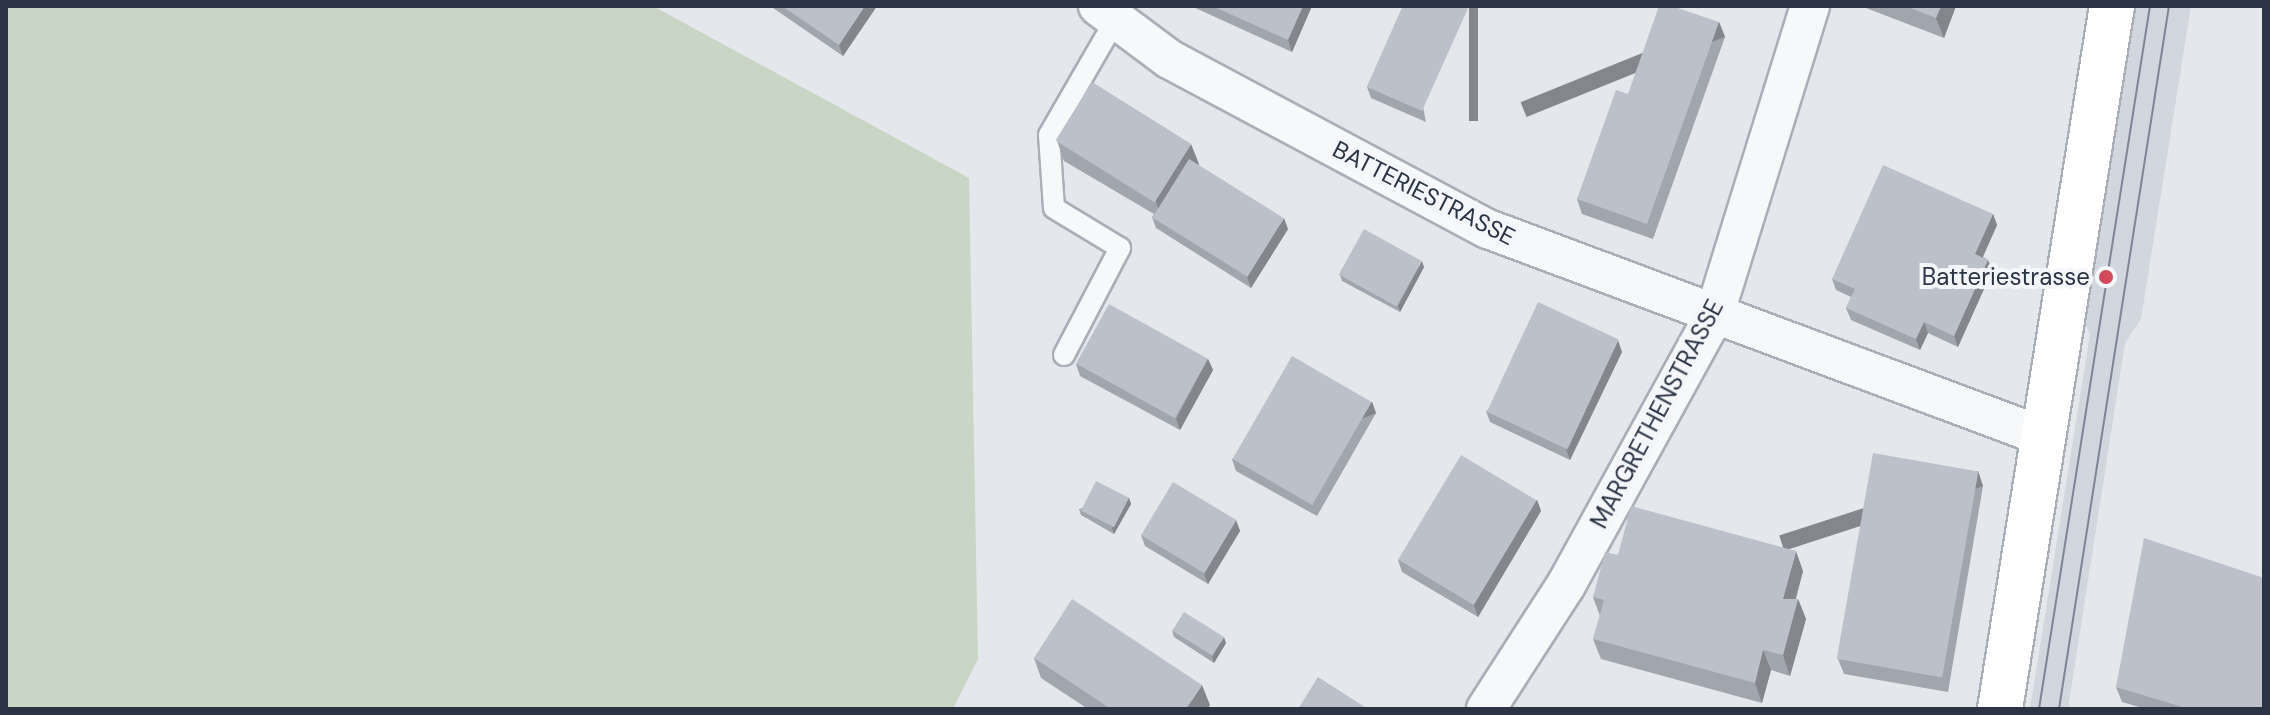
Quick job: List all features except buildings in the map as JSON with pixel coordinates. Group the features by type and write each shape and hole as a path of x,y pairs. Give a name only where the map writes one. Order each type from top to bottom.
{"main road":[{"path":"2000,709 2112,6"}],"street":[{"name":"MARGRETHENSTRASSE","path":"1486,709 1566,585 1714,316 1810,6"},
{"name":"BATTERIESTRASSE","path":"1107,13 1169,59 1488,229 2042,436"}],"lane":[{"path":"1064,355 1120,248 1054,208 1049,135 1107,13"}],"shaded area":[{"path":"2130,6 2191,6 2141,319 2125,343 2068,709 2030,709 2090,334 2079,309"}],"green space":[{"path":"6,6 653,6 969,178 978,659 953,709 6,709"}],"tram line":[{"path":"2039,709 2150,6"},
{"path":"2059,709 2169,6"}],"place":[{"name":"Batteriestrasse","path":"2106,277"}]}
